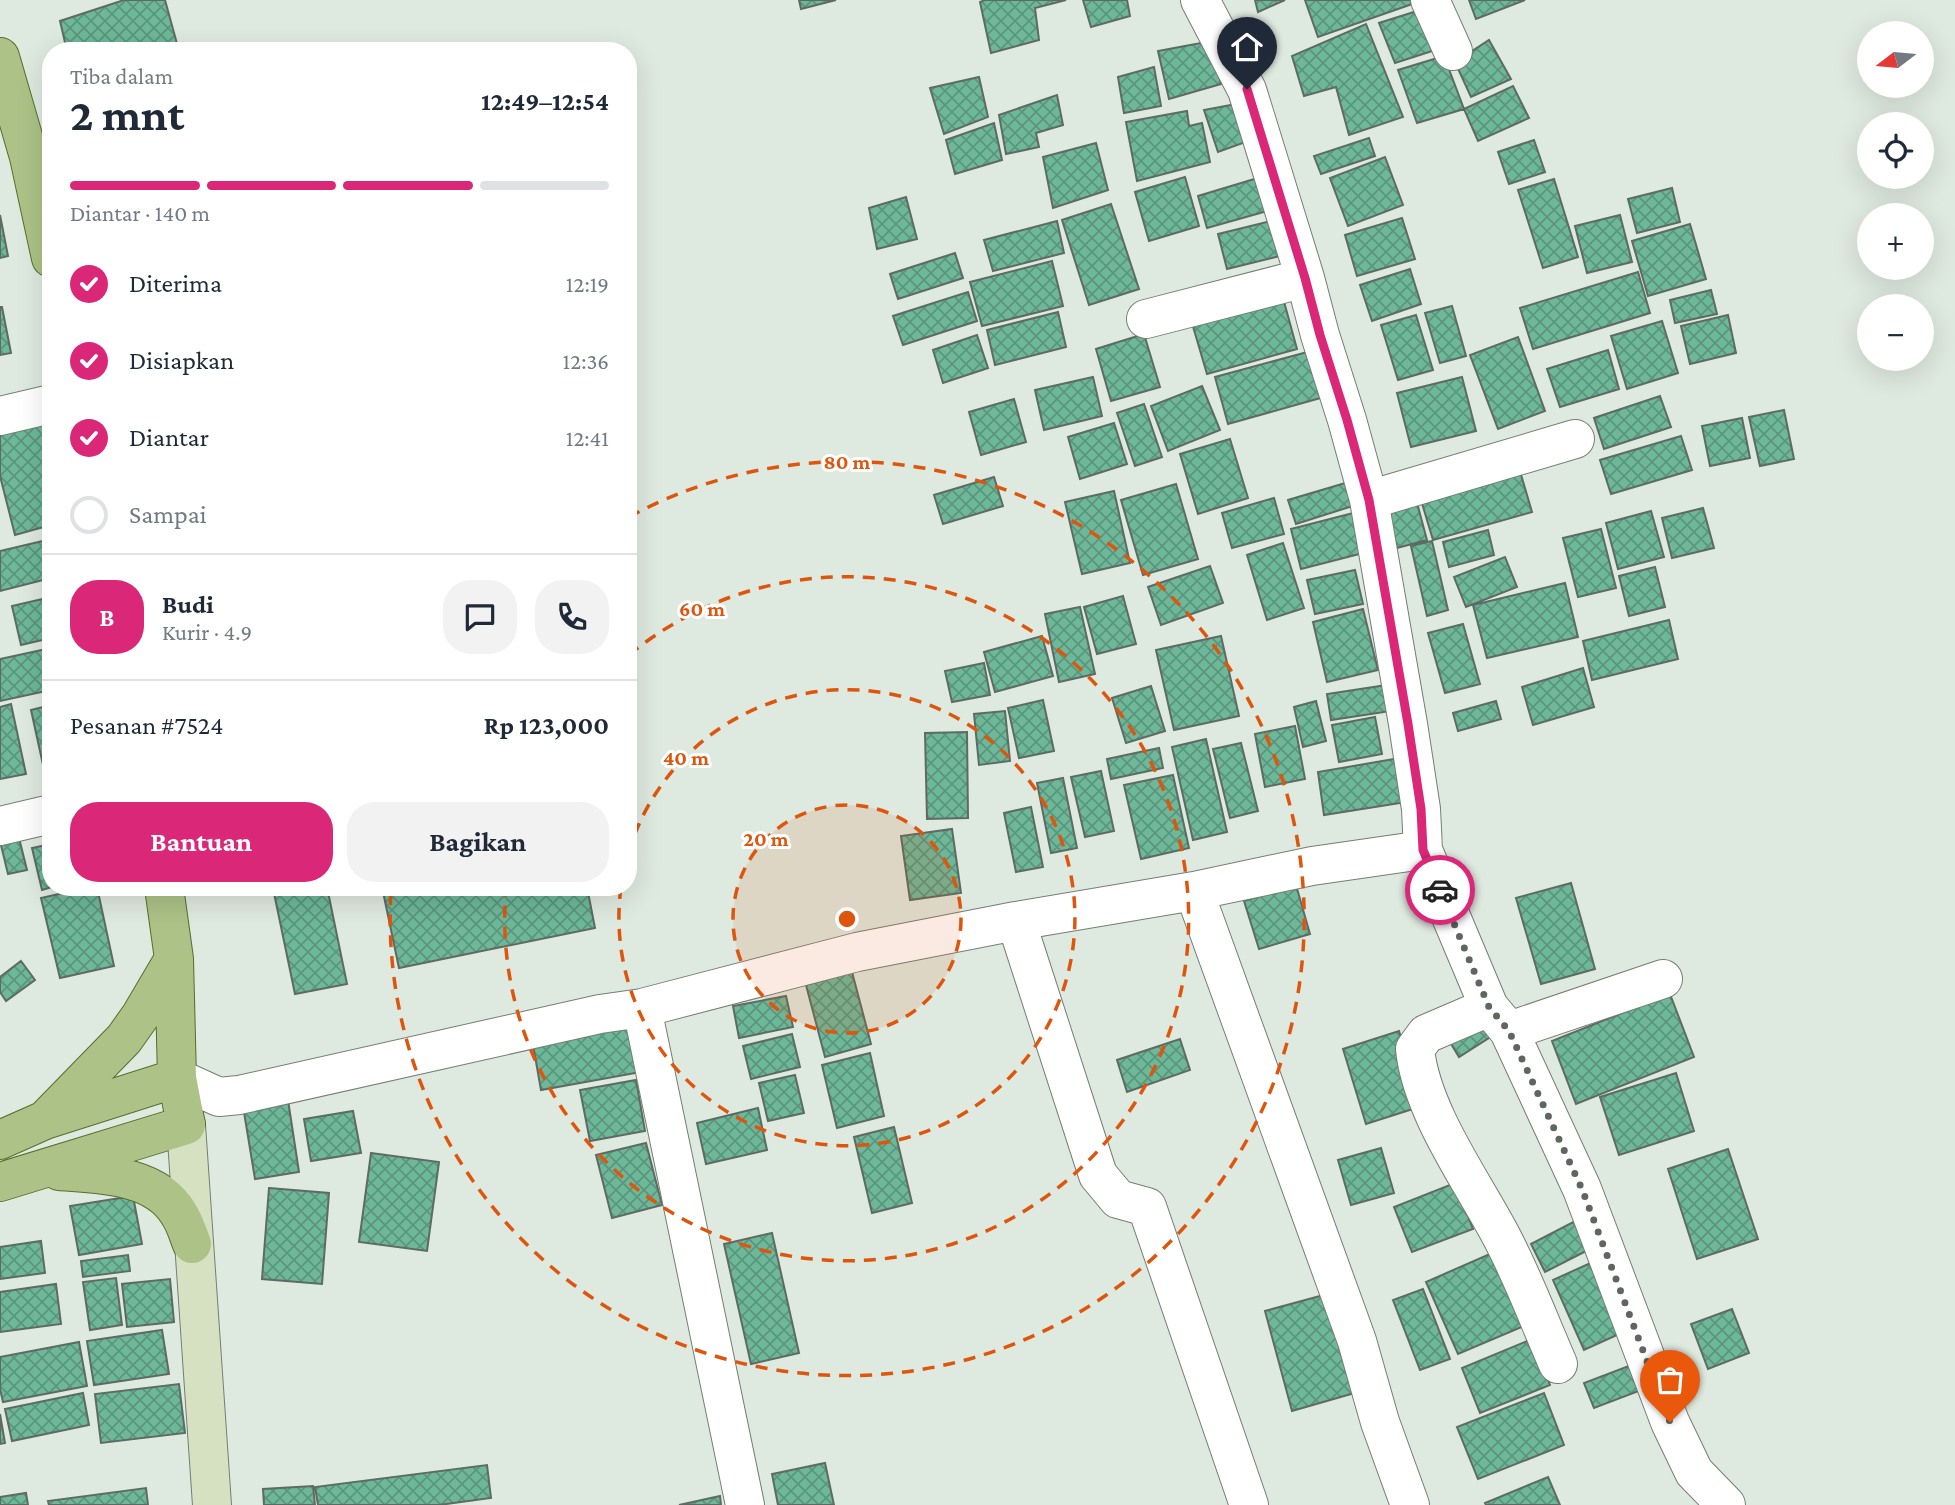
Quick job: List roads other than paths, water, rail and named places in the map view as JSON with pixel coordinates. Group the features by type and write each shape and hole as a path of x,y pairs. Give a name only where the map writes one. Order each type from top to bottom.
{"main road":[{"path":"0,57 29,157 42,217"},
{"path":"165,896 174,959 177,1078 186,1125 192,1244 212,1505"},
{"path":"45,1120 124,1039 174,959"},
{"path":"0,1140 45,1120 177,1078"},
{"path":"0,1182 186,1125"},
{"path":"43,1169 130,1179 148,1186 179,1212 192,1244"}],"street":[{"path":"1200,0 1247,89 1369,500 1408,724 1421,809 1423,850 1499,1019 1582,1189 1670,1422 1694,1472 1726,1505"},
{"path":"1430,0 1453,51"},
{"path":"1146,319 1305,278"},
{"path":"0,416 42,406"},
{"path":"1369,500 1575,439"},
{"path":"0,826 42,816"},
{"path":"186,1125 219,1097 278,1087 600,1014 642,1008 857,953 1016,921 1194,891 1312,866 1423,850"},
{"path":"1194,891 1353,1328 1380,1422 1410,1505"},
{"path":"1016,921 1098,1175 1118,1199 1147,1206 1249,1505"},
{"path":"1558,1364 1501,1235 1433,1109 1417,1067 1415,1049 1426,1034 1663,979"},
{"path":"642,1008 745,1505"},
{"path":"177,1078 219,1097"}]}
